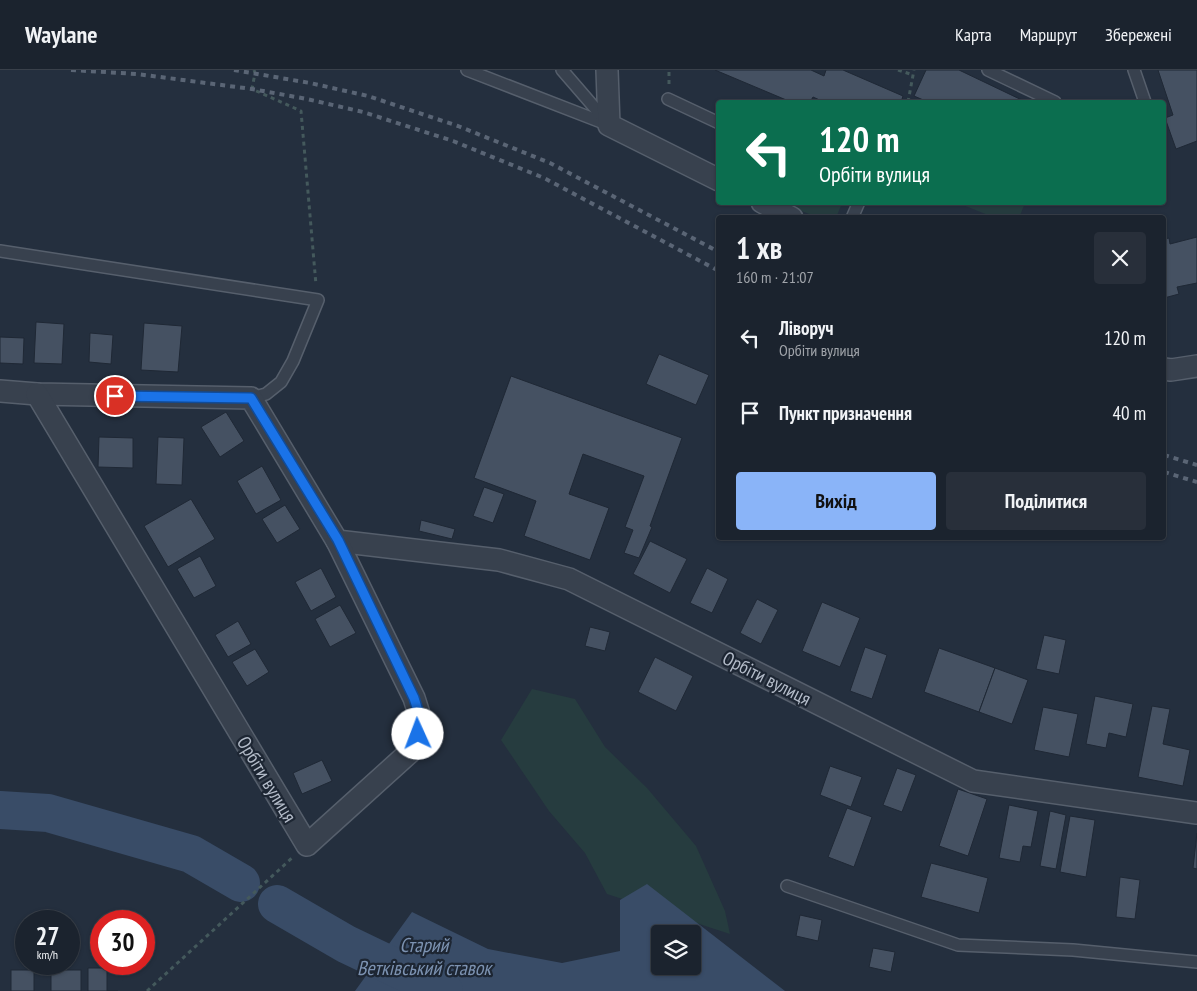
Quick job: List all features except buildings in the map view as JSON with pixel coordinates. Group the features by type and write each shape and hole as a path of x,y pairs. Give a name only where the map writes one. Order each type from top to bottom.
{"street":[{"path":"607,70 610,125 716,178"},
{"path":"768,205 786,215"},
{"path":"1166,369 1197,366"},
{"path":"0,391 37,394 251,398"},
{"name":"Орбіти вулиця","path":"37,394 307,845 410,752 418,734 420,717 414,698 338,540 251,398"},
{"name":"Орбіти вулиця","path":"338,540 499,560 569,579 973,781 1197,813"}],"lane":[{"path":"467,70 610,125"},
{"path":"562,70 610,125"},
{"path":"988,70 1051,100"},
{"path":"1134,70 1144,100"},
{"path":"668,100 716,122"},
{"path":"0,251 318,300 293,361 281,382 266,394 251,398"},
{"path":"787,886 958,945 1074,950 1197,962"}],"path":[{"path":"254,70 252,89 301,111 318,300"},
{"path":"898,70 913,75"},
{"path":"908,100 914,70"},
{"path":"147,991 307,845"}],"green space":[{"path":"786,205 841,205 837,215 812,215"},
{"path":"963,205 1024,205 1020,215 988,215"},
{"path":"532,689 575,699 605,747 647,788 696,846 725,911 730,934 607,894 585,853 549,811 501,740"}],"water":[{"name":"Старий Ветківський ставок","path":"647,884 700,925 651,925 651,975 701,975 701,926 785,991 355,991 412,912 488,949 562,963 620,951 620,900"}],"waterway":[{"path":"0,810 48,813 191,854 241,883"},
{"path":"277,904 346,944 444,991"}],"railway":[{"path":"71,70 137,74 252,89 363,112 453,141 544,178 716,269"},
{"path":"234,70 310,83 368,96 458,126 550,163 716,250"},
{"path":"1166,456 1197,465"},
{"path":"1166,473 1197,482"}],"route":[{"path":"115,396 251,398 338,540 414,698 420,717 418,734"}]}
